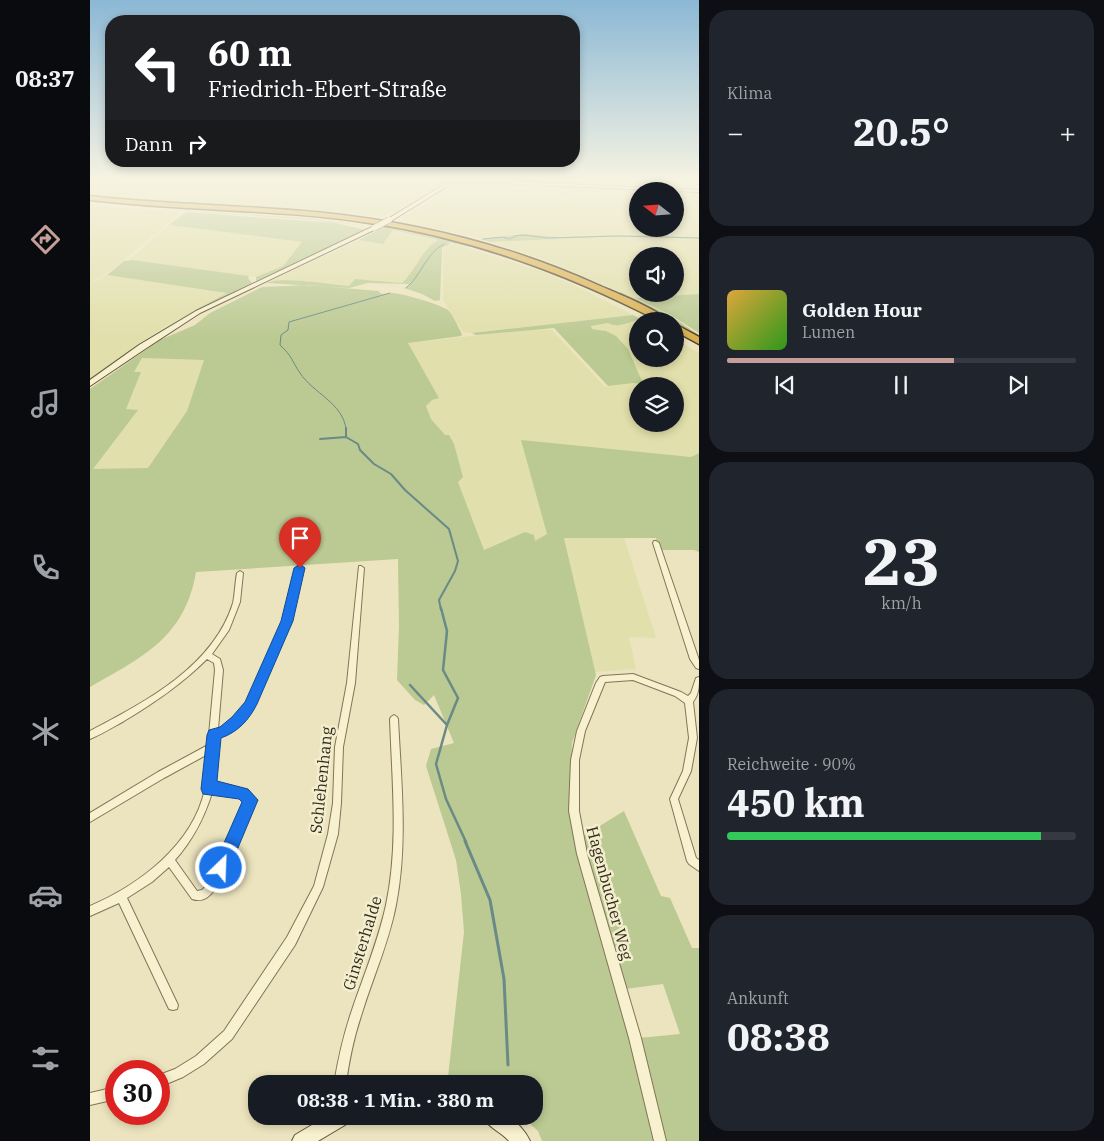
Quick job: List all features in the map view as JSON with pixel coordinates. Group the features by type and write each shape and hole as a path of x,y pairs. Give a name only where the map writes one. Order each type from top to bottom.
{"highway":[{"path":"422,232 512,256 561,274 640,312"},
{"path":"435,232 487,245 542,263 592,284 647,312"},
{"path":"684,332 699,341"},
{"path":"684,337 699,346"}],"street":[{"path":"90,384 154,339 204,309 365,232"},
{"path":"656,543 694,659 699,666"},
{"path":"214,735 225,731 246,712 287,621 300,568"},
{"name":"Schlehenhang","path":"170,1077 200,1060 228,1035 291,941 318,887 333,834 337,802 339,747 351,682 361,568"},
{"path":"90,735 146,703 182,678 207,656 233,614 240,585 240,573"},
{"path":"90,911 121,897 170,860 184,845 205,805 213,748 220,670 217,661 207,656"},
{"name":"Hagenbucher Weg","path":"660,1141 635,1038 582,854 574,812 575,760 581,730 603,679 634,677 678,694 694,697"},
{"path":"699,680 694,697 694,738 687,771 674,799 683,826 684,840 692,861 699,866"},
{"name":"Ginsterhalde","path":"341,1075 347,1038 385,929 396,874 394,719"},
{"path":"90,818 161,775 213,748"},
{"path":"170,860 195,896 204,895 214,884 250,800 243,794 217,788 208,789"},
{"path":"121,897 173,1005"},
{"path":"90,1099 105,1096"},
{"path":"301,1141 329,1125"},
{"path":"504,1125 521,1141"}],"shaded area":[{"path":"90,232 157,232 113,269 90,283"},
{"path":"161,232 226,232 302,242 283,266 256,277 129,260"},
{"path":"391,232 403,232 438,240 428,247 408,278 402,283 367,280 349,286 271,281 359,240 383,244"},
{"path":"453,232 629,232 629,234 557,236 517,234 479,238"},
{"path":"684,232 699,232 699,236 684,236"},
{"path":"621,236 629,236 629,238 699,239 699,294 684,295 684,247 629,247 629,295 545,260 490,242"},
{"path":"454,244 541,271 578,287 629,313 629,315 472,333 463,332 443,300 443,249"},
{"path":"107,275 228,292 161,329 90,378 90,284"},
{"path":"629,322 629,359 606,331 592,329 591,326 608,323 620,325"},
{"path":"537,329 552,330 605,387 629,384 629,432 684,432 684,377 640,377 635,367 684,367 684,344 699,353 699,453 691,457 522,441 547,534 534,542 507,539 484,550 458,482 445,435 431,419 426,406 432,400 439,398 408,343"},
{"path":"142,358 204,360 187,411 148,469 92,469 138,410 125,409 141,373 134,372"},
{"path":"564,537 624,538 656,638 629,637 636,669 595,672"}],"green space":[{"path":"226,232 361,232 256,281 256,277 283,266 302,242"},
{"path":"374,232 391,232 383,244 359,240"},
{"path":"403,232 470,245 469,247 449,242 450,244 442,248 440,300 435,301 404,288 408,287 413,280 409,284 368,283 349,288 267,283 283,280 349,286 355,279 402,283 432,244 438,240 448,242"},
{"path":"523,234 558,237 629,235 490,242 480,239"},
{"path":"699,237 699,239 673,238"},
{"path":"132,260 249,276 248,278 252,283 214,303 90,382 90,378 140,344 174,322 227,293 107,275 124,261"},
{"path":"307,285 379,291 382,294 396,293 420,299 448,310 462,334 461,336 408,343 439,398 432,400 426,406 431,419 445,435 449,435 454,444 463,477 458,482 484,550 525,532 534,535 535,541 547,534 521,440 691,457 699,453 699,552 694,550 659,550 656,538 564,538 596,675 572,743 571,772 577,840 624,811 661,896 670,898 692,948 699,948 699,1141 542,1141 538,1131 531,1125 543,1125 543,1075 448,1075 464,932 456,860 426,766 431,749 454,743 434,695 424,705 415,700 397,680 399,626 398,559 196,572 182,613 172,629 144,655 90,687 90,389 160,340 195,325 210,313 262,287","holes":["142,358 204,360 187,411 148,468 93,469 138,410 126,409 141,372 134,372","663,984 680,1034 639,1038 625,989"]},
{"path":"621,292 629,296 629,299 619,294"},
{"path":"699,294 699,333 684,323 684,312 665,312 643,302 684,302 684,295"},
{"path":"636,302 642,302 663,312 656,312"},
{"path":"629,315 629,322 620,325 608,323 591,326 592,329 606,331 616,336 629,351 629,367 636,367 640,377 629,377 629,384 608,386 554,328 476,335 472,333"},
{"path":"684,325 699,335 699,338 684,329"}],"waterway":[{"path":"483,239 502,237 510,239 515,236 524,235 548,238 617,236 699,238"},
{"path":"406,288 432,253 444,244"},
{"path":"346,429 344,420 334,405 306,380 280,345 281,335 288,330 289,322 390,293"},
{"path":"346,429 346,437"},
{"path":"320,439 346,437"},
{"path":"346,437 358,444 360,450 374,464 391,474 405,490 449,529 458,561 455,571 439,600 441,610"},
{"path":"441,608 447,631 443,670 458,698 447,725"},
{"path":"410,685 447,725"},
{"path":"447,725 436,764 446,799 466,842"},
{"path":"465,841 490,900 504,979 508,1065"}],"route":[{"path":"221,868 250,800 243,794 217,788 208,789 214,735 225,731 246,712 287,621 287,614 293,602 300,568"}]}
